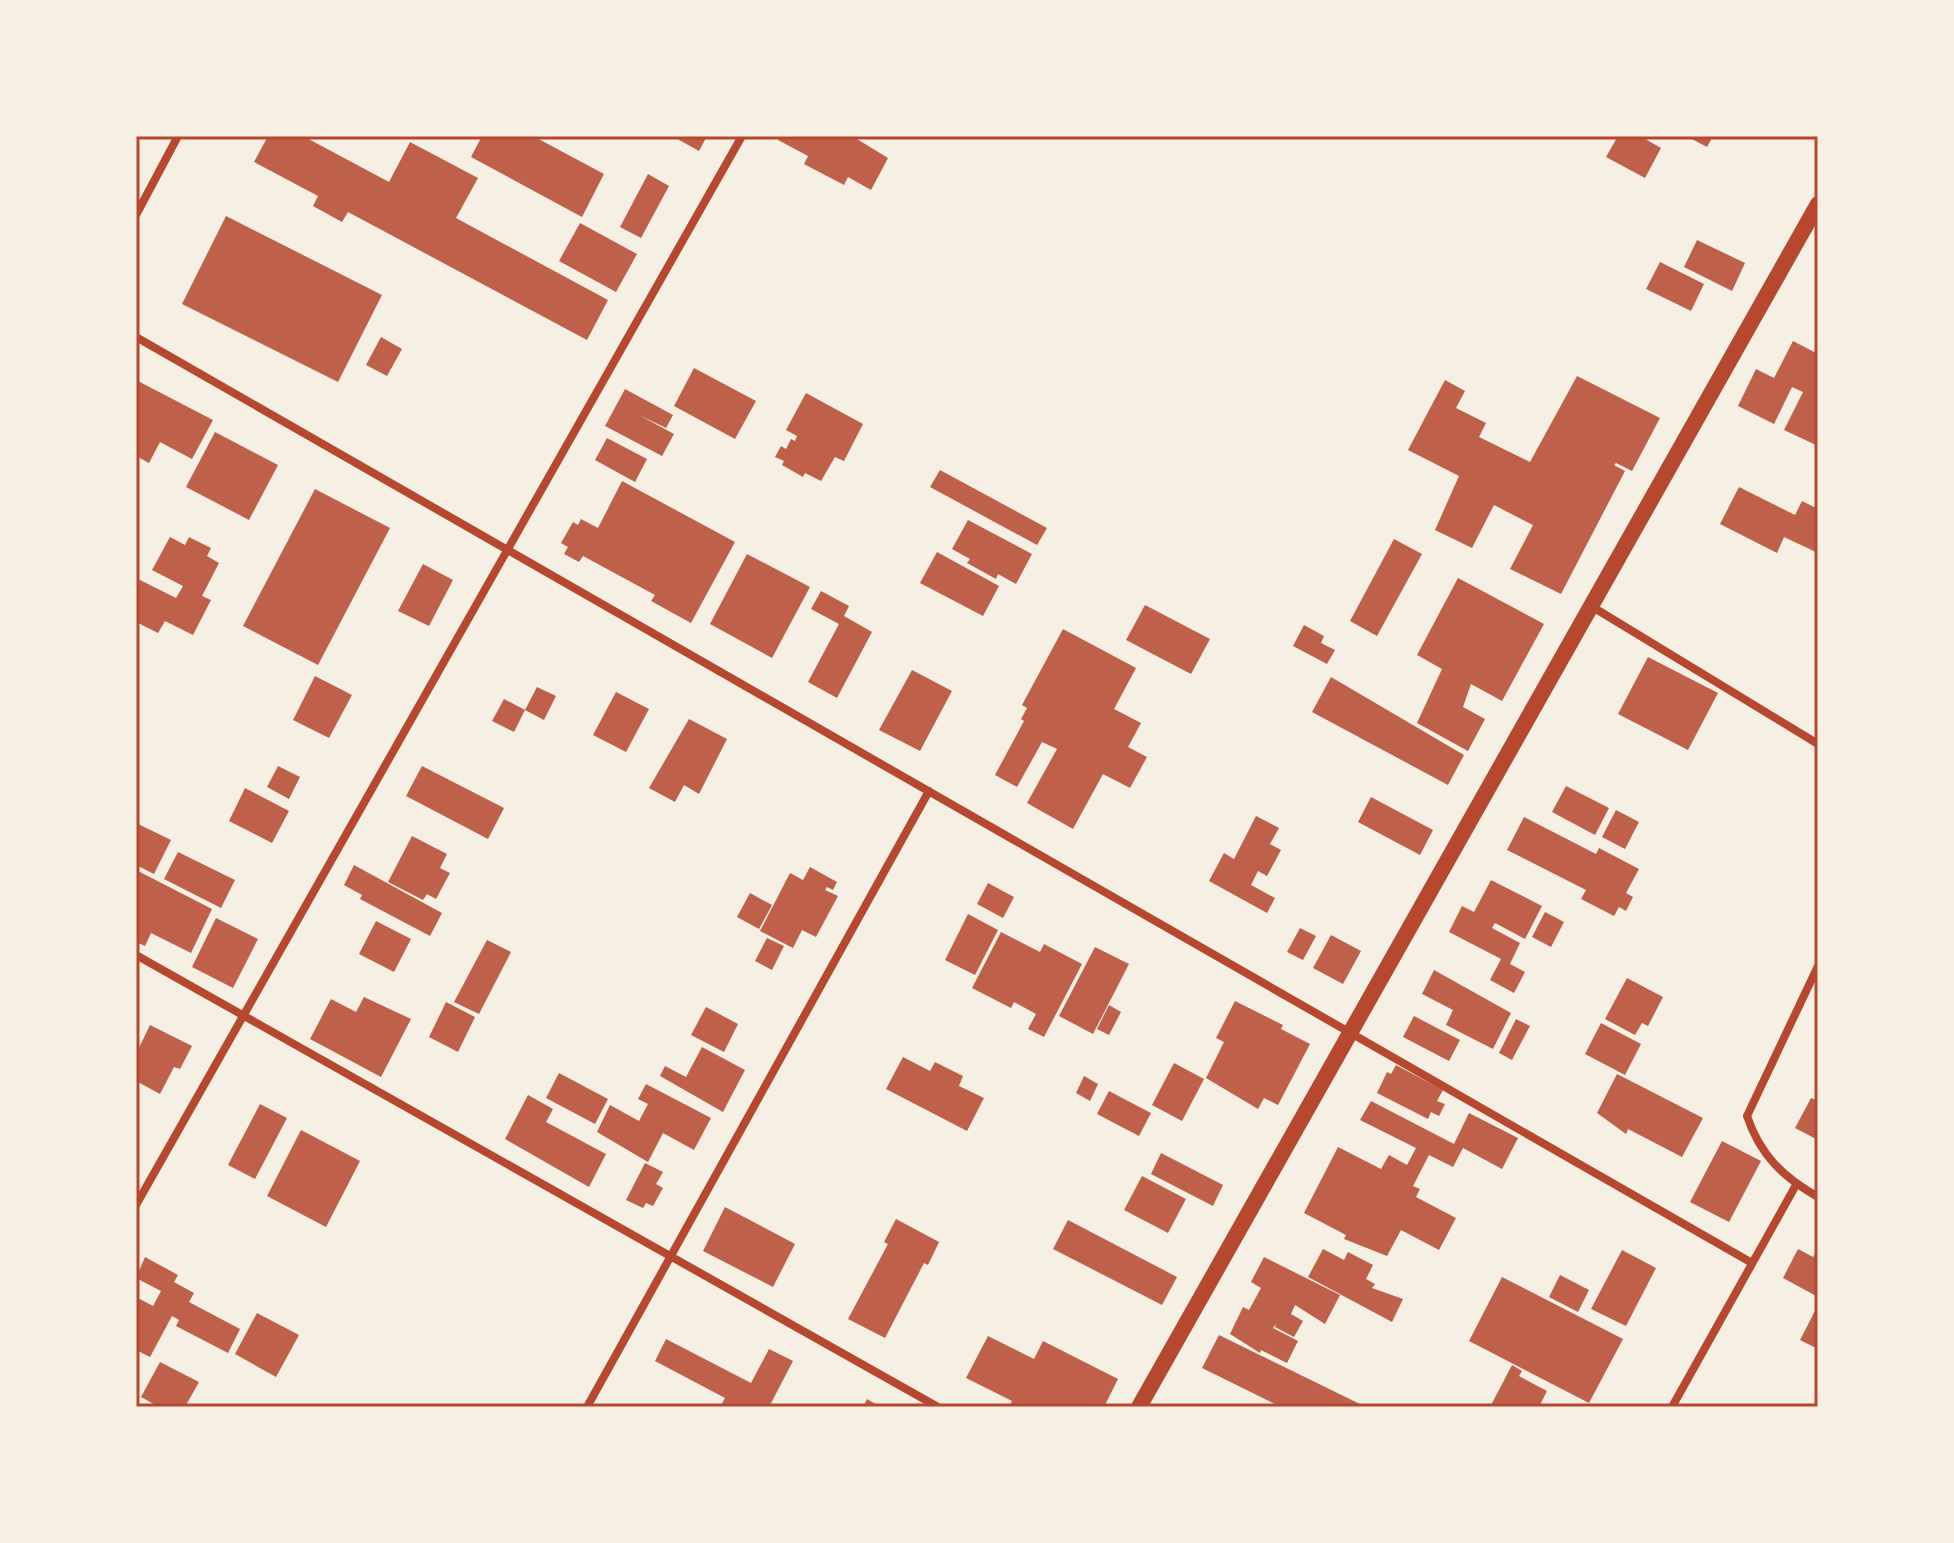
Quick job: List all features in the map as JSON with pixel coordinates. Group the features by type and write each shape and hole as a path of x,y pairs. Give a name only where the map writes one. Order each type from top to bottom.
{"main road":[{"path":"1139,1407 1816,214"}],"street":[{"path":"136,215 178,136"},
{"path":"136,1205 742,136"},
{"path":"136,337 1752,1263"},
{"path":"1591,606 1818,744"},
{"path":"587,1407 929,791"},
{"path":"136,955 938,1407"},
{"path":"1818,966 1747,1116 1757,1146 1796,1185 1818,1197"},
{"path":"1672,1407 1796,1185"}],"building":[{"path":"268,136 303,136 389,182 410,142 478,178 456,218 608,300 587,340 348,212 342,222 313,206 318,196 254,162"},
{"path":"482,136 533,136 604,174 582,217 471,157"},
{"path":"672,136 707,136 699,151"},
{"path":"780,136 852,136 888,158 871,190 848,177 844,185 804,164 808,156 778,140"},
{"path":"1618,136 1640,136 1661,148 1645,178 1606,157"},
{"path":"1686,136 1713,136 1707,147"},
{"path":"648,174 669,186 641,238 620,227"},
{"path":"226,216 382,295 338,382 182,304"},
{"path":"580,223 637,254 616,292 559,261"},
{"path":"1697,240 1745,263 1732,291 1684,267"},
{"path":"1660,262 1704,284 1691,311 1646,289"},
{"path":"381,337 402,349 387,376 366,365"},
{"path":"1793,341 1818,354 1818,446 1784,430 1803,392 1792,387 1774,424 1738,406 1756,369 1774,378"},
{"path":"694,368 756,401 735,439 674,406"},
{"path":"1577,376 1660,418 1632,471 1616,463 1614,465 1625,471 1561,594 1510,569 1533,525 1494,505 1472,548 1435,530 1459,476 1408,450 1445,380 1465,391 1456,408 1486,423 1479,437 1530,462"},
{"path":"136,380 213,420 192,459 160,442 149,463 136,456"},
{"path":"625,389 673,415 666,428 639,415 674,434 662,456 605,426"},
{"path":"806,393 863,424 844,461 835,457 821,481 805,473 803,477 782,465 784,461 775,457 781,446 786,449 791,439 795,441 797,436 786,430"},
{"path":"215,432 278,465 249,520 186,487"},
{"path":"607,438 647,459 635,482 595,460"},
{"path":"940,470 1047,528 1037,545 930,487"},
{"path":"622,481 735,542 691,623 651,601 655,595 583,556 579,562 564,554 568,547 561,543 573,522 578,525 581,519 598,528"},
{"path":"1739,487 1795,515 1802,501 1818,509 1818,553 1784,537 1777,553 1720,524"},
{"path":"315,489 390,528 318,665 243,626"},
{"path":"968,520 1032,554 1016,584 998,574 996,579 967,563 970,559 952,549"},
{"path":"170,537 185,545 189,537 211,548 207,556 219,563 202,596 211,600 193,635 165,621 158,633 136,622 136,578 176,598 183,586 152,570"},
{"path":"1394,539 1422,554 1377,636 1350,621"},
{"path":"937,552 999,586 983,616 920,583"},
{"path":"747,554 810,587 772,658 710,624"},
{"path":"423,564 453,580 429,626 398,611"},
{"path":"1458,578 1544,624 1502,701 1471,684 1463,707 1485,719 1468,751 1417,723 1442,669 1417,655"},
{"path":"821,591 849,606 844,616 872,632 837,698 808,682 839,624 811,609"},
{"path":"1145,605 1210,639 1191,674 1126,640"},
{"path":"1304,625 1324,636 1321,643 1335,650 1327,664 1293,646"},
{"path":"1063,629 1136,668 1114,709 1141,723 1128,747 1147,757 1130,788 1103,774 1073,829 1027,803 1057,749 1042,742 1017,787 995,775 1024,721 1021,719 1027,708 1022,705"},
{"path":"1648,657 1718,693 1688,750 1618,714"},
{"path":"912,670 952,691 920,751 879,730"},
{"path":"315,676 352,695 329,738 293,720"},
{"path":"1331,677 1464,755 1448,785 1312,712"},
{"path":"537,687 556,696 544,720 525,710"},
{"path":"616,692 649,709 626,752 593,735"},
{"path":"504,699 525,710 514,732 492,721"},
{"path":"689,719 727,739 699,794 684,785 675,802 649,788"},
{"path":"278,766 300,777 289,799 267,787"},
{"path":"422,766 504,808 488,839 406,796"},
{"path":"1566,786 1609,808 1595,835 1552,812"},
{"path":"245,788 289,811 272,843 229,821"},
{"path":"1371,797 1433,830 1420,855 1358,822"},
{"path":"1616,810 1639,822 1625,849 1602,837"},
{"path":"1256,816 1279,828 1270,844 1281,850 1267,876 1258,871 1251,885 1275,898 1267,913 1209,881 1224,853 1234,859"},
{"path":"1524,817 1596,854 1599,848 1639,869 1626,893 1633,897 1626,911 1619,907 1614,916 1581,899 1586,890 1507,850"},
{"path":"136,823 171,840 154,874 136,865"},
{"path":"412,836 447,854 440,868 450,873 436,899 427,894 423,900 388,882"},
{"path":"178,852 235,880 221,908 164,879"},
{"path":"354,865 442,913 430,936 360,899 362,895 344,885"},
{"path":"810,867 837,882 833,890 827,887 825,890 838,896 816,937 802,930 793,948 760,931 790,873 803,880"},
{"path":"136,870 212,909 191,953 151,933 145,946 136,942"},
{"path":"1491,880 1542,906 1525,939 1495,923 1492,928 1520,943 1510,964 1525,972 1514,993 1490,980 1501,959 1449,932 1462,906 1474,912"},
{"path":"988,883 1014,897 1003,918 977,904"},
{"path":"750,893 772,905 759,929 737,917"},
{"path":"1545,912 1564,922 1551,947 1532,937"},
{"path":"968,914 998,930 975,975 945,960"},
{"path":"216,918 258,939 233,988 192,967"},
{"path":"376,921 411,939 394,972 359,954"},
{"path":"1300,928 1316,936 1303,960 1287,952"},
{"path":"1001,932 1040,952 1044,944 1082,964 1044,1037 1028,1029 1036,1014 1014,1002 1011,1008 972,988"},
{"path":"1331,935 1361,951 1343,984 1313,968"},
{"path":"767,938 784,946 772,970 755,961"},
{"path":"487,940 511,952 479,1014 454,1002"},
{"path":"1095,947 1129,964 1093,1034 1059,1016"},
{"path":"1434,970 1511,1013 1493,1049 1446,1025 1453,1010 1422,994"},
{"path":"1627,978 1663,997 1648,1026 1642,1023 1635,1035 1605,1019"},
{"path":"364,997 411,1019 381,1077 310,1039 331,999 356,1012"},
{"path":"1235,1001 1283,1025 1281,1029 1310,1044 1278,1105 1264,1098 1258,1109 1206,1078 1224,1042 1216,1038"},
{"path":"446,1002 475,1017 458,1052 429,1037"},
{"path":"1109,1005 1121,1012 1109,1035 1097,1029"},
{"path":"706,1007 738,1024 724,1052 691,1035"},
{"path":"1414,1016 1460,1040 1449,1061 1403,1037"},
{"path":"1516,1019 1530,1026 1512,1060 1499,1053"},
{"path":"1601,1023 1641,1044 1625,1075 1585,1054"},
{"path":"150,1025 192,1046 180,1069 174,1067 160,1094 136,1081 136,1054"},
{"path":"702,1047 745,1070 723,1112 660,1076 665,1066 686,1077"},
{"path":"903,1057 930,1071 935,1062 963,1076 959,1086 984,1098 967,1131 886,1089"},
{"path":"1174,1063 1204,1079 1182,1121 1152,1105"},
{"path":"1396,1065 1443,1090 1437,1101 1445,1104 1439,1116 1431,1112 1428,1119 1377,1093 1387,1072 1391,1074"},
{"path":"559,1073 608,1099 595,1124 546,1098"},
{"path":"1617,1074 1703,1118 1682,1157 1628,1129 1626,1134 1597,1113"},
{"path":"1084,1076 1098,1084 1090,1101 1076,1093"},
{"path":"646,1084 711,1118 694,1150 663,1133 648,1162 597,1132 610,1105 639,1121 648,1104 638,1099"},
{"path":"1109,1091 1151,1113 1139,1136 1097,1114"},
{"path":"528,1095 553,1109 546,1122 606,1154 589,1187 505,1139"},
{"path":"1811,1098 1818,1101 1818,1140 1795,1128"},
{"path":"1371,1101 1454,1144 1469,1113 1518,1138 1502,1169 1463,1148 1453,1167 1429,1155 1413,1186 1420,1189 1416,1197 1456,1218 1439,1250 1401,1230 1387,1256 1344,1239 1346,1235 1304,1213 1338,1147 1381,1169 1389,1155 1407,1165 1416,1148 1360,1120"},
{"path":"260,1104 287,1118 255,1179 228,1165"},
{"path":"301,1130 360,1161 326,1227 267,1196"},
{"path":"1722,1141 1761,1161 1729,1222 1690,1202"},
{"path":"1161,1153 1223,1185 1213,1206 1151,1174"},
{"path":"645,1163 663,1172 656,1184 663,1188 653,1206 646,1203 643,1208 626,1200"},
{"path":"1142,1176 1186,1199 1168,1233 1124,1210"},
{"path":"725,1207 795,1244 773,1287 703,1251"},
{"path":"896,1219 939,1242 928,1265 924,1263 885,1338 848,1319 888,1244 884,1242"},
{"path":"1068,1220 1177,1277 1162,1305 1053,1249"},
{"path":"1323,1249 1344,1260 1348,1252 1373,1265 1366,1279 1375,1284 1372,1288 1403,1299 1392,1322 1308,1277"},
{"path":"1798,1249 1813,1257 1818,1249 1818,1297 1783,1278"},
{"path":"1622,1250 1656,1268 1626,1326 1591,1309"},
{"path":"145,1257 178,1275 174,1282 194,1293 189,1302 240,1329 228,1353 176,1326 179,1320 172,1316 150,1357 136,1350 136,1297 153,1306 161,1291 136,1278"},
{"path":"1264,1257 1340,1295 1325,1324 1295,1305 1291,1314 1303,1321 1294,1337 1275,1327 1276,1324 1273,1328 1298,1341 1287,1363 1261,1350 1260,1353 1230,1334 1243,1307 1249,1310 1261,1288 1251,1282"},
{"path":"1560,1275 1589,1290 1578,1312 1549,1297"},
{"path":"1502,1277 1623,1339 1589,1403 1469,1341"},
{"path":"1818,1305 1818,1349 1800,1340"},
{"path":"257,1313 299,1335 276,1377 235,1354"},
{"path":"1219,1335 1366,1407 1281,1407 1202,1368"},
{"path":"988,1336 1034,1359 1043,1341 1118,1379 1104,1407 1009,1407 1012,1401 966,1378"},
{"path":"666,1339 751,1383 769,1349 793,1361 769,1407 720,1407 725,1398 655,1361"},
{"path":"160,1362 199,1382 185,1407 159,1407 141,1397"},
{"path":"1512,1365 1522,1371 1519,1376 1547,1391 1539,1407 1490,1407"},
{"path":"867,1399 881,1407 863,1407"}]}
